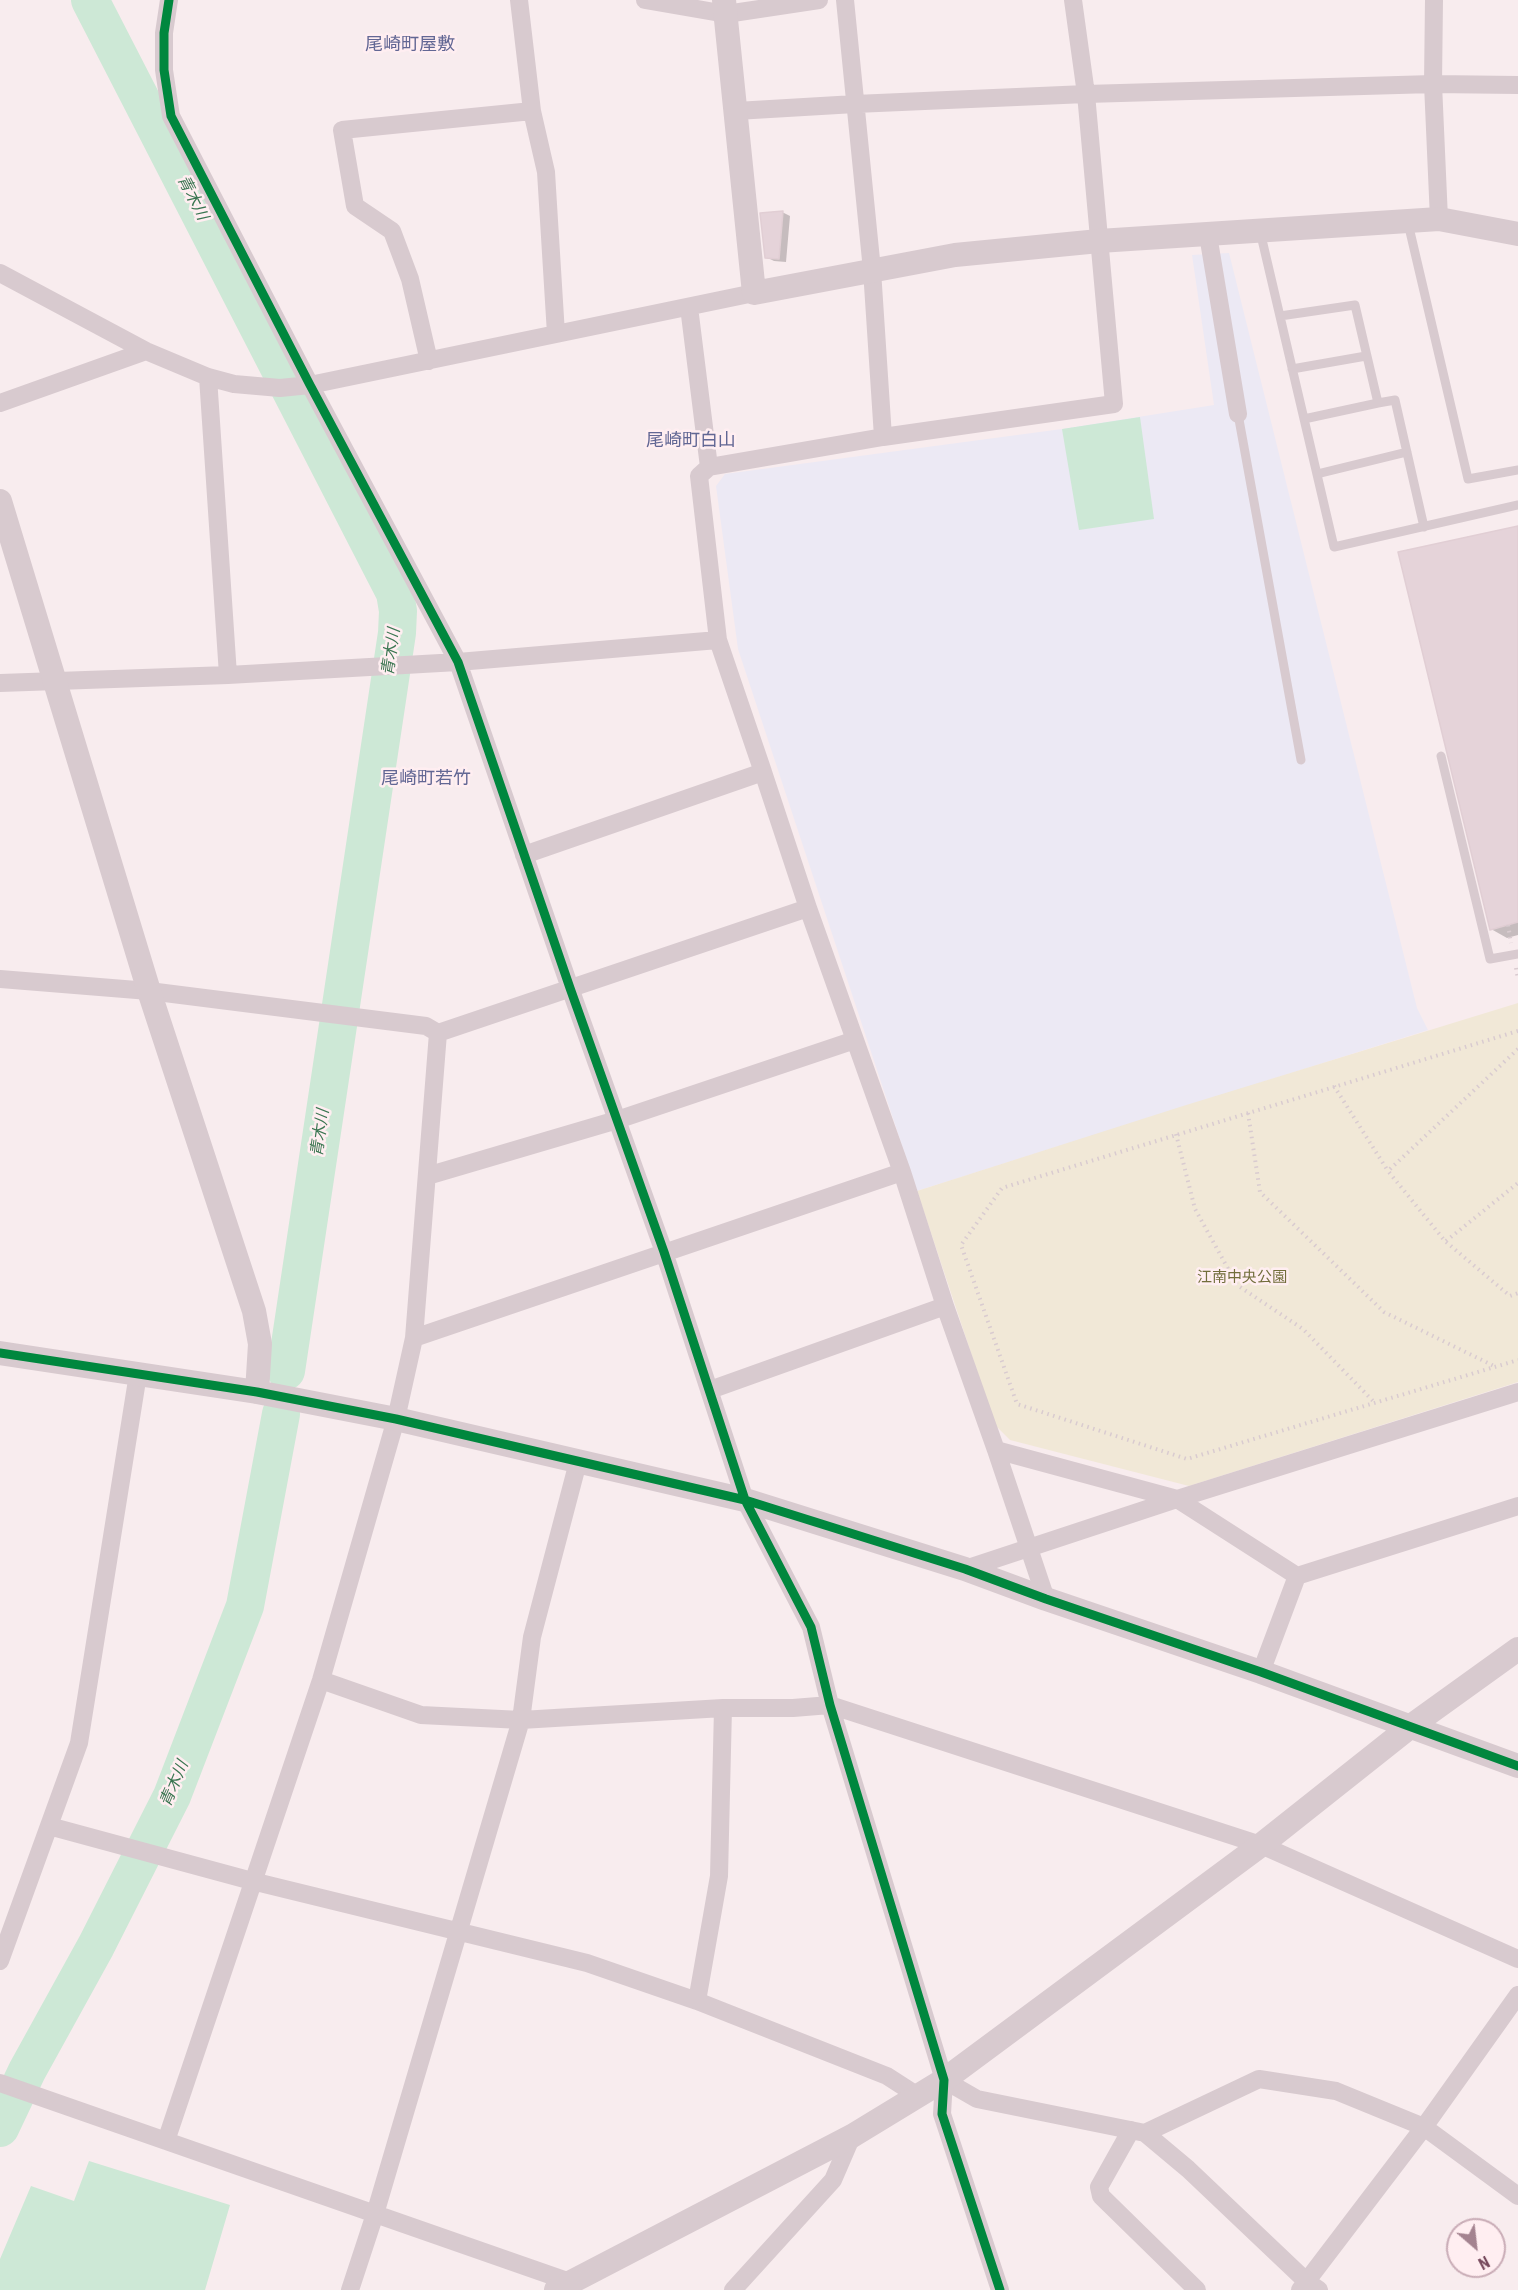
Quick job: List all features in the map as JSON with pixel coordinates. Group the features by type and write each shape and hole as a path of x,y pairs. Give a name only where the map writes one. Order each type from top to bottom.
{"street":[{"path":"170,0 164,33 164,70 171,116 306,386 458,662 664,1252 745,1500 811,1627 830,1705 944,2080 942,2114 1000,2290"},
{"path":"519,0 532,111 546,172 556,334"},
{"path":"645,0 725,7 819,0"},
{"path":"845,0 872,270 883,437"},
{"path":"1046,1599 945,1306 902,1172 808,908 718,640 699,476 709,466 883,437 1114,404 1086,94 1073,0"},
{"path":"1434,0 1433,84 1438,219"},
{"path":"725,7 754,293"},
{"path":"736,111 1086,94 1433,84 1518,84"},
{"path":"429,361 410,279 392,231 355,206 342,130 532,111"},
{"path":"0,273 146,351 207,377 234,384 280,388 306,386 754,293 955,255 1099,241 1438,219 1518,234"},
{"path":"1208,235 1238,414"},
{"path":"689,307 709,466"},
{"path":"0,403 146,351"},
{"path":"207,377 228,675"},
{"path":"0,501 149,991 254,1311 260,1344 257,1392"},
{"path":"0,683 228,675 458,662 718,640"},
{"path":"524,855 763,772"},
{"path":"0,979 149,991 426,1026 438,1033 808,908"},
{"path":"166,2141 321,1680 396,1419 414,1338 438,1033"},
{"path":"427,1176 617,1120 855,1040"},
{"path":"414,1338 902,1172"},
{"path":"710,1390 945,1306"},
{"path":"0,1353 257,1392 396,1419 745,1500 965,1569 1261,1672 1518,1766"},
{"path":"0,1961 79,1743 138,1374"},
{"path":"965,1569 1177,1499 1518,1392"},
{"path":"996,1450 1177,1499 1297,1575 1518,1506"},
{"path":"350,2290 460,1931 521,1720 532,1637 578,1462"},
{"path":"1261,1672 1297,1575"},
{"path":"14,2088 375,2214 569,2288 852,2136 944,2080 1261,1845 1411,1726 1518,1649"},
{"path":"321,1680 421,1715 521,1720 723,1708 793,1708 830,1705 1261,1845 1518,1959"},
{"path":"697,2001 718,1876 723,1708"},
{"path":"49,1826 252,1881 587,1963 697,2001 887,2076 918,2096"},
{"path":"944,2080 977,2099 1138,2132 1188,2169 1308,2287 1518,1995"},
{"path":"1197,2290 1101,2196 1099,2187 1138,2132 1259,2079 1335,2091 1424,2127 1518,2196"},
{"path":"733,2290 833,2180 852,2136"}],"lane":[{"path":"1408,221 1468,479 1518,470"},
{"path":"1260,231 1334,547 1518,505"},
{"path":"1280,316 1354,305 1378,404"},
{"path":"1292,369 1366,356"},
{"path":"1304,419 1395,400 1424,527"},
{"path":"1238,414 1301,760"},
{"path":"1317,474 1407,452"},
{"path":"1441,756 1490,959 1518,954"}],"path":[{"path":"1518,1031 1002,1188 962,1245 1017,1404 1187,1459 1518,1360"},
{"path":"1388,1170 1518,1049"},
{"path":"1334,1086 1388,1170 1446,1241 1510,1296 1518,1293"},
{"path":"1248,1113 1260,1192 1384,1312 1496,1367"},
{"path":"1176,1134 1196,1209 1237,1285 1303,1329 1375,1403"},
{"path":"1446,1241 1518,1184"}],"shaded area":[{"path":"1229,253 1417,1008 1428,1030 917,1191 738,649 716,486 725,474 1062,429 1214,405 1192,255"},
{"path":"1140,417 1154,519 1079,530 1062,429"},
{"path":"89,2161 230,2205 205,2290 0,2290 0,2259 31,2186 74,2201"}],"green space":[{"name":"江南中央公園","path":"1518,1003 1518,1382 1189,1486 1010,1440 995,1425 917,1191"}],"building":[{"path":"783,211 779,259 765,258 760,213"},
{"path":"1518,526 1518,922 1490,930 1398,552"}],"waterway":[{"name":"青木川","path":"90,0 395,593 398,611 397,633 286,1371"},
{"name":"青木川","path":"0,2128 27,2071 96,1946 172,1796 245,1606 281,1414"}],"cycle path":[{"path":"169,0 164,33 164,70 171,116 310,385 458,662 664,1252 745,1500 811,1627 830,1705 944,2080 942,2114 1000,2290"},
{"path":"0,1353 257,1392 396,1419 745,1500 965,1569 1261,1672 1518,1766"}],"district":[{"name":"尾崎町屋敷","path":"410,45"},
{"name":"尾崎町白山","path":"691,441"},
{"name":"尾崎町若竹","path":"426,779"}]}
